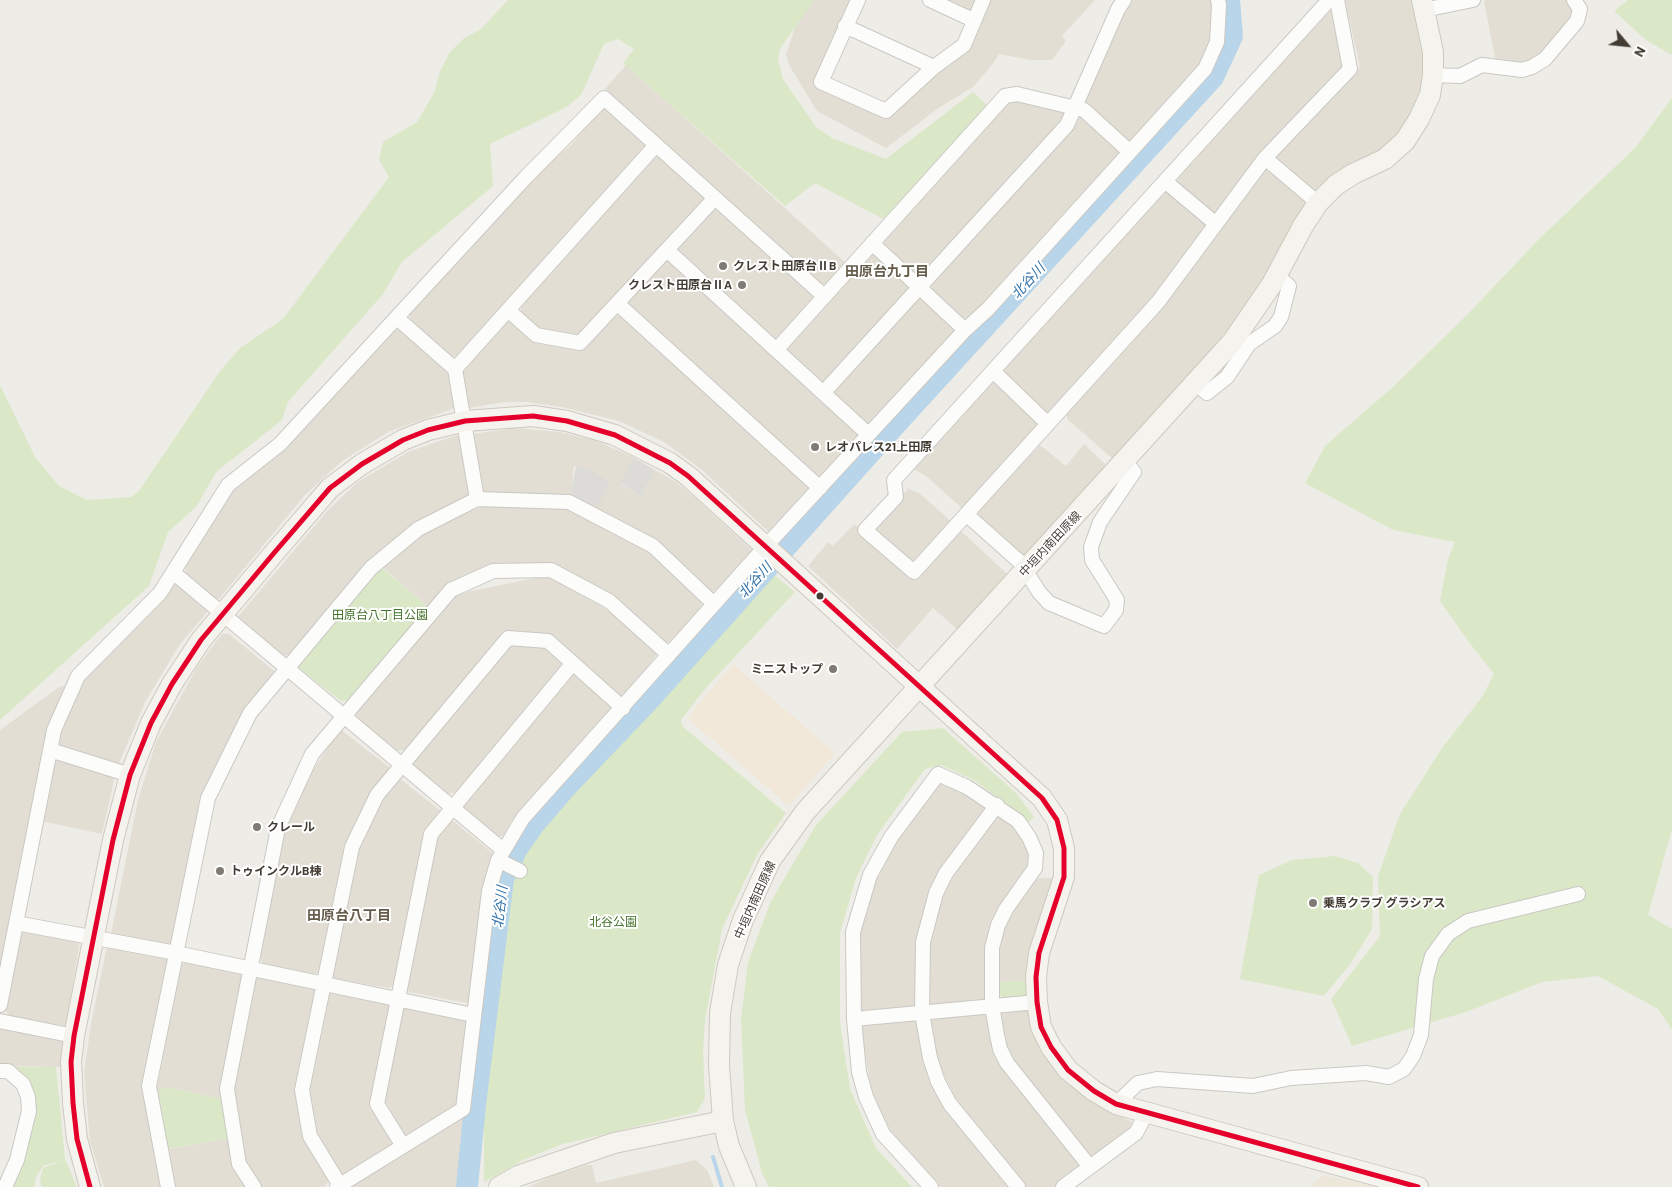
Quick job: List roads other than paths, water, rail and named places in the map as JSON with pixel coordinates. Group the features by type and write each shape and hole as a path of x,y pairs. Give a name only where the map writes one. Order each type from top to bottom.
{"street":[{"path":"858,0 821,82 886,111 934,67 964,44 983,0"},
{"path":"930,0 973,20"},
{"path":"824,392 1068,125 1118,8 1124,0"},
{"path":"623,708 548,641 508,638 378,795 352,847 302,1090 310,1136 339,1186 463,1109 489,891 501,857 522,818 623,708 714,604 768,549 868,434 965,330 988,309 1205,69 1217,42 1218,0"},
{"path":"1329,0 894,480 896,497 865,530 914,572 1158,302 1265,158 1350,69 1337,0"},
{"path":"1423,5 1474,0"},
{"path":"1433,75 1460,76 1482,65 1522,70 1532,67 1546,58 1577,21 1580,9 1574,0"},
{"name":"中垣内南田原線","path":"746,1187 729,1146 723,1121 719,1065 720,1013 728,966 743,920 770,861 805,812 1233,341 1254,313 1277,276 1303,226 1318,203 1336,184 1352,174 1385,159 1405,141 1419,119 1430,95 1433,75 1433,52 1423,5"},
{"path":"845,26 934,67"},
{"path":"777,350 1005,96 1017,94 1084,110 1130,152"},
{"path":"0,1005 54,730 78,676 160,593 228,485 280,444 526,178 604,98 824,296"},
{"path":"454,369 656,145"},
{"path":"1265,158 1318,203"},
{"path":"1166,182 1216,224"},
{"path":"508,310 536,335 580,343 715,198"},
{"path":"872,243 965,330"},
{"path":"668,250 868,434"},
{"path":"618,304 820,488"},
{"path":"398,318 454,369 465,420 477,499"},
{"path":"993,371 1048,424"},
{"path":"90,1187 77,1139 73,1103 71,1062 74,1036 113,840 130,775 151,723 172,684 201,640 330,488 362,464 403,440 465,420 533,416 567,421 616,435 670,463 688,476 1042,798 1057,820 1064,848 1064,877 1039,954 1036,977 1037,1002 1041,1027 1051,1046 1068,1070 1094,1091 1116,1104 1146,1114 1418,1187"},
{"path":"966,514 1026,570 1039,592 1049,603 1104,626 1116,610 1117,600 1092,560 1091,547 1100,522 1134,472 1125,461"},
{"path":"168,1187 150,1086 208,798 250,713 371,568 418,529 477,499 569,502 653,546 714,604"},
{"path":"1081,510 1100,522"},
{"path":"254,1187 239,1164 227,1089 278,828 312,754 451,590 493,571 551,570 609,601 669,655"},
{"path":"174,573 452,806 501,857 520,871"},
{"path":"403,1146 377,1104 431,834 452,806 573,663"},
{"path":"50,750 130,775"},
{"path":"930,1187 895,1150 883,1134 866,1097 860,1072 854,1019 853,932 870,875 891,837 938,774 967,787 998,805 1018,821 1029,837 1036,853 1035,868 1006,909 998,925 992,948 992,1006 1000,1049 1007,1063 1090,1167"},
{"path":"998,805 946,873 936,894 923,942 922,1013 930,1058 938,1082 950,1104 1018,1187"},
{"path":"1116,1104 1138,1083 1157,1079 1253,1086 1291,1078 1366,1073 1389,1077 1404,1069 1413,1056 1421,1035 1426,979 1432,956 1448,934 1468,921 1578,894"},
{"path":"16,923 176,953 474,1015"},
{"path":"854,1019 1037,1002"},
{"path":"0,1021 74,1036"},
{"path":"0,1070 8,1072 23,1084 28,1097 29,1111 17,1160 5,1187"},
{"path":"1062,1187 1136,1133 1146,1114"},
{"path":"499,1187 518,1176 614,1143 723,1121"}],"waterway":[{"name":"北谷川","path":"467,1187 475,1105 503,879 516,850 534,824 566,787 650,699 885,436 1213,77 1232,36 1229,0"},
{"path":"713,1157 722,1187"}],"place":[{"name":"クレスト田原台ⅡB","path":"723,266"},
{"name":"クレスト田原台ⅡA","path":"742,285"},
{"name":"レオパレス21上田原","path":"815,447"},
{"name":"ミニストップ","path":"833,669"},
{"name":"クレール","path":"257,827"},
{"name":"トゥインクルB棟","path":"220,871"},
{"name":"乗馬クラブ グラシアス","path":"1313,903"}],"district":[{"name":"田原台九丁目","path":"887,271"},
{"name":"田原台八丁目","path":"349,915"}],"park label":[{"name":"田原台八丁目公園","path":"380,615"},
{"name":"北谷公園","path":"613,922"}]}
